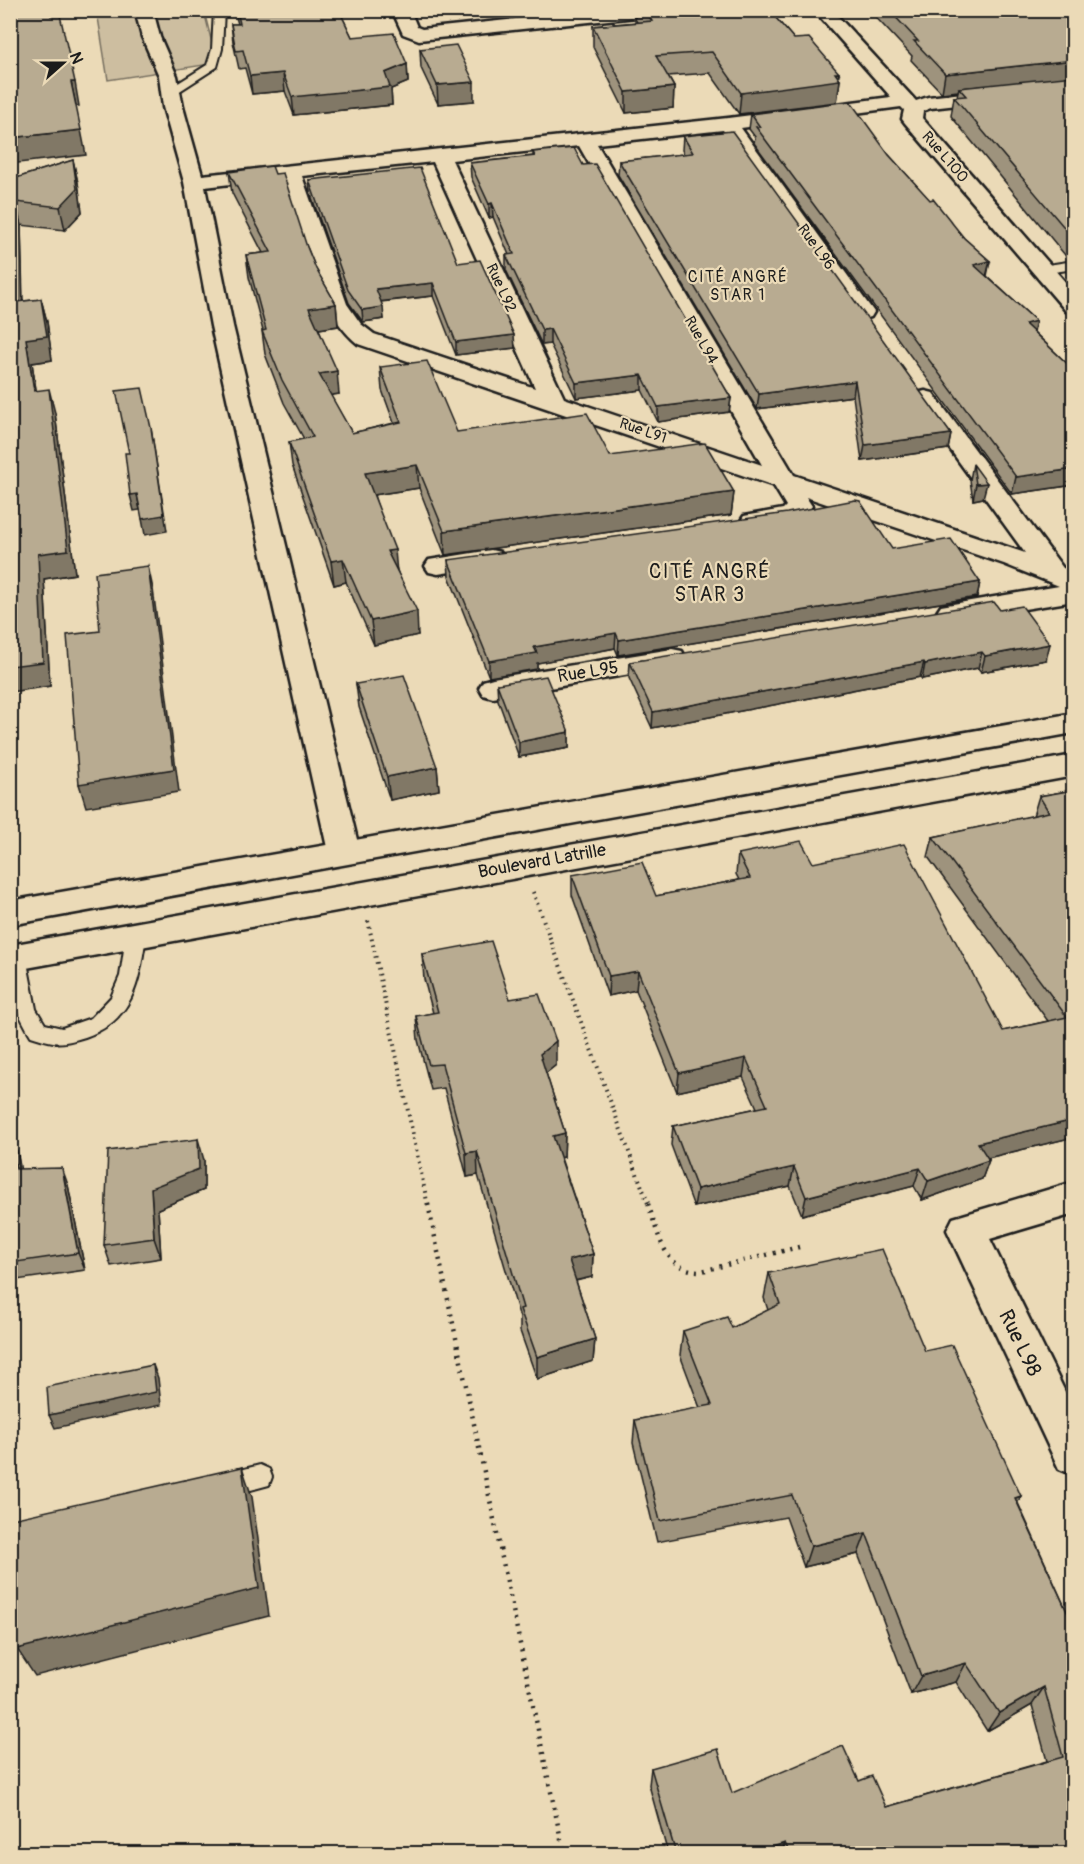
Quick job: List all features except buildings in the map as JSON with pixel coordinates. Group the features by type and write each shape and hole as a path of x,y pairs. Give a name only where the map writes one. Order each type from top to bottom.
{"street":[{"path":"144,10 168,76 194,182 222,326 344,852"},
{"path":"401,10 409,30 415,34 583,14 656,10"},
{"name":"Rue L100","path":"822,10 909,105 912,119 1074,306"},
{"path":"194,182 294,182 444,165 585,140 1074,86"},
{"name":"Rue L96","path":"728,124 873,326"},
{"name":"Rue L94","path":"585,140 799,506 797,511 785,518 727,526"},
{"name":"Rue L92","path":"444,165 553,401"},
{"name":"Rue L91","path":"294,182 336,304 352,329 366,339 782,478 1063,578"},
{"path":"915,384 1063,578"},
{"path":"438,566 519,555"},
{"path":"922,617 1074,592"},
{"name":"Rue L95","path":"493,688 702,654"},
{"path":"10,913 1074,723"},
{"name":"Boulevard Latrille","path":"13,958 1074,765"},
{"name":"Rue L98","path":"1074,1198 966,1230 1074,1455"}],"lane":[{"path":"171,92 212,67 217,49 219,10"},
{"path":"1041,270 1074,265"},
{"path":"13,958 26,1010 38,1030 62,1036 98,1024 119,1002 130,976 136,936"},
{"path":"203,1490 260,1478"}],"path":[{"path":"523,865 666,1253 681,1270 695,1272 803,1246"},
{"path":"362,894 564,1854"}],"shaded area":[{"path":"97,11 204,11 217,63 108,80"}],"district":[{"name":"CITÉ ANGRÉ STAR 1","path":"738,286"},
{"name":"CITÉ ANGRÉ STAR 3","path":"710,582"}]}
